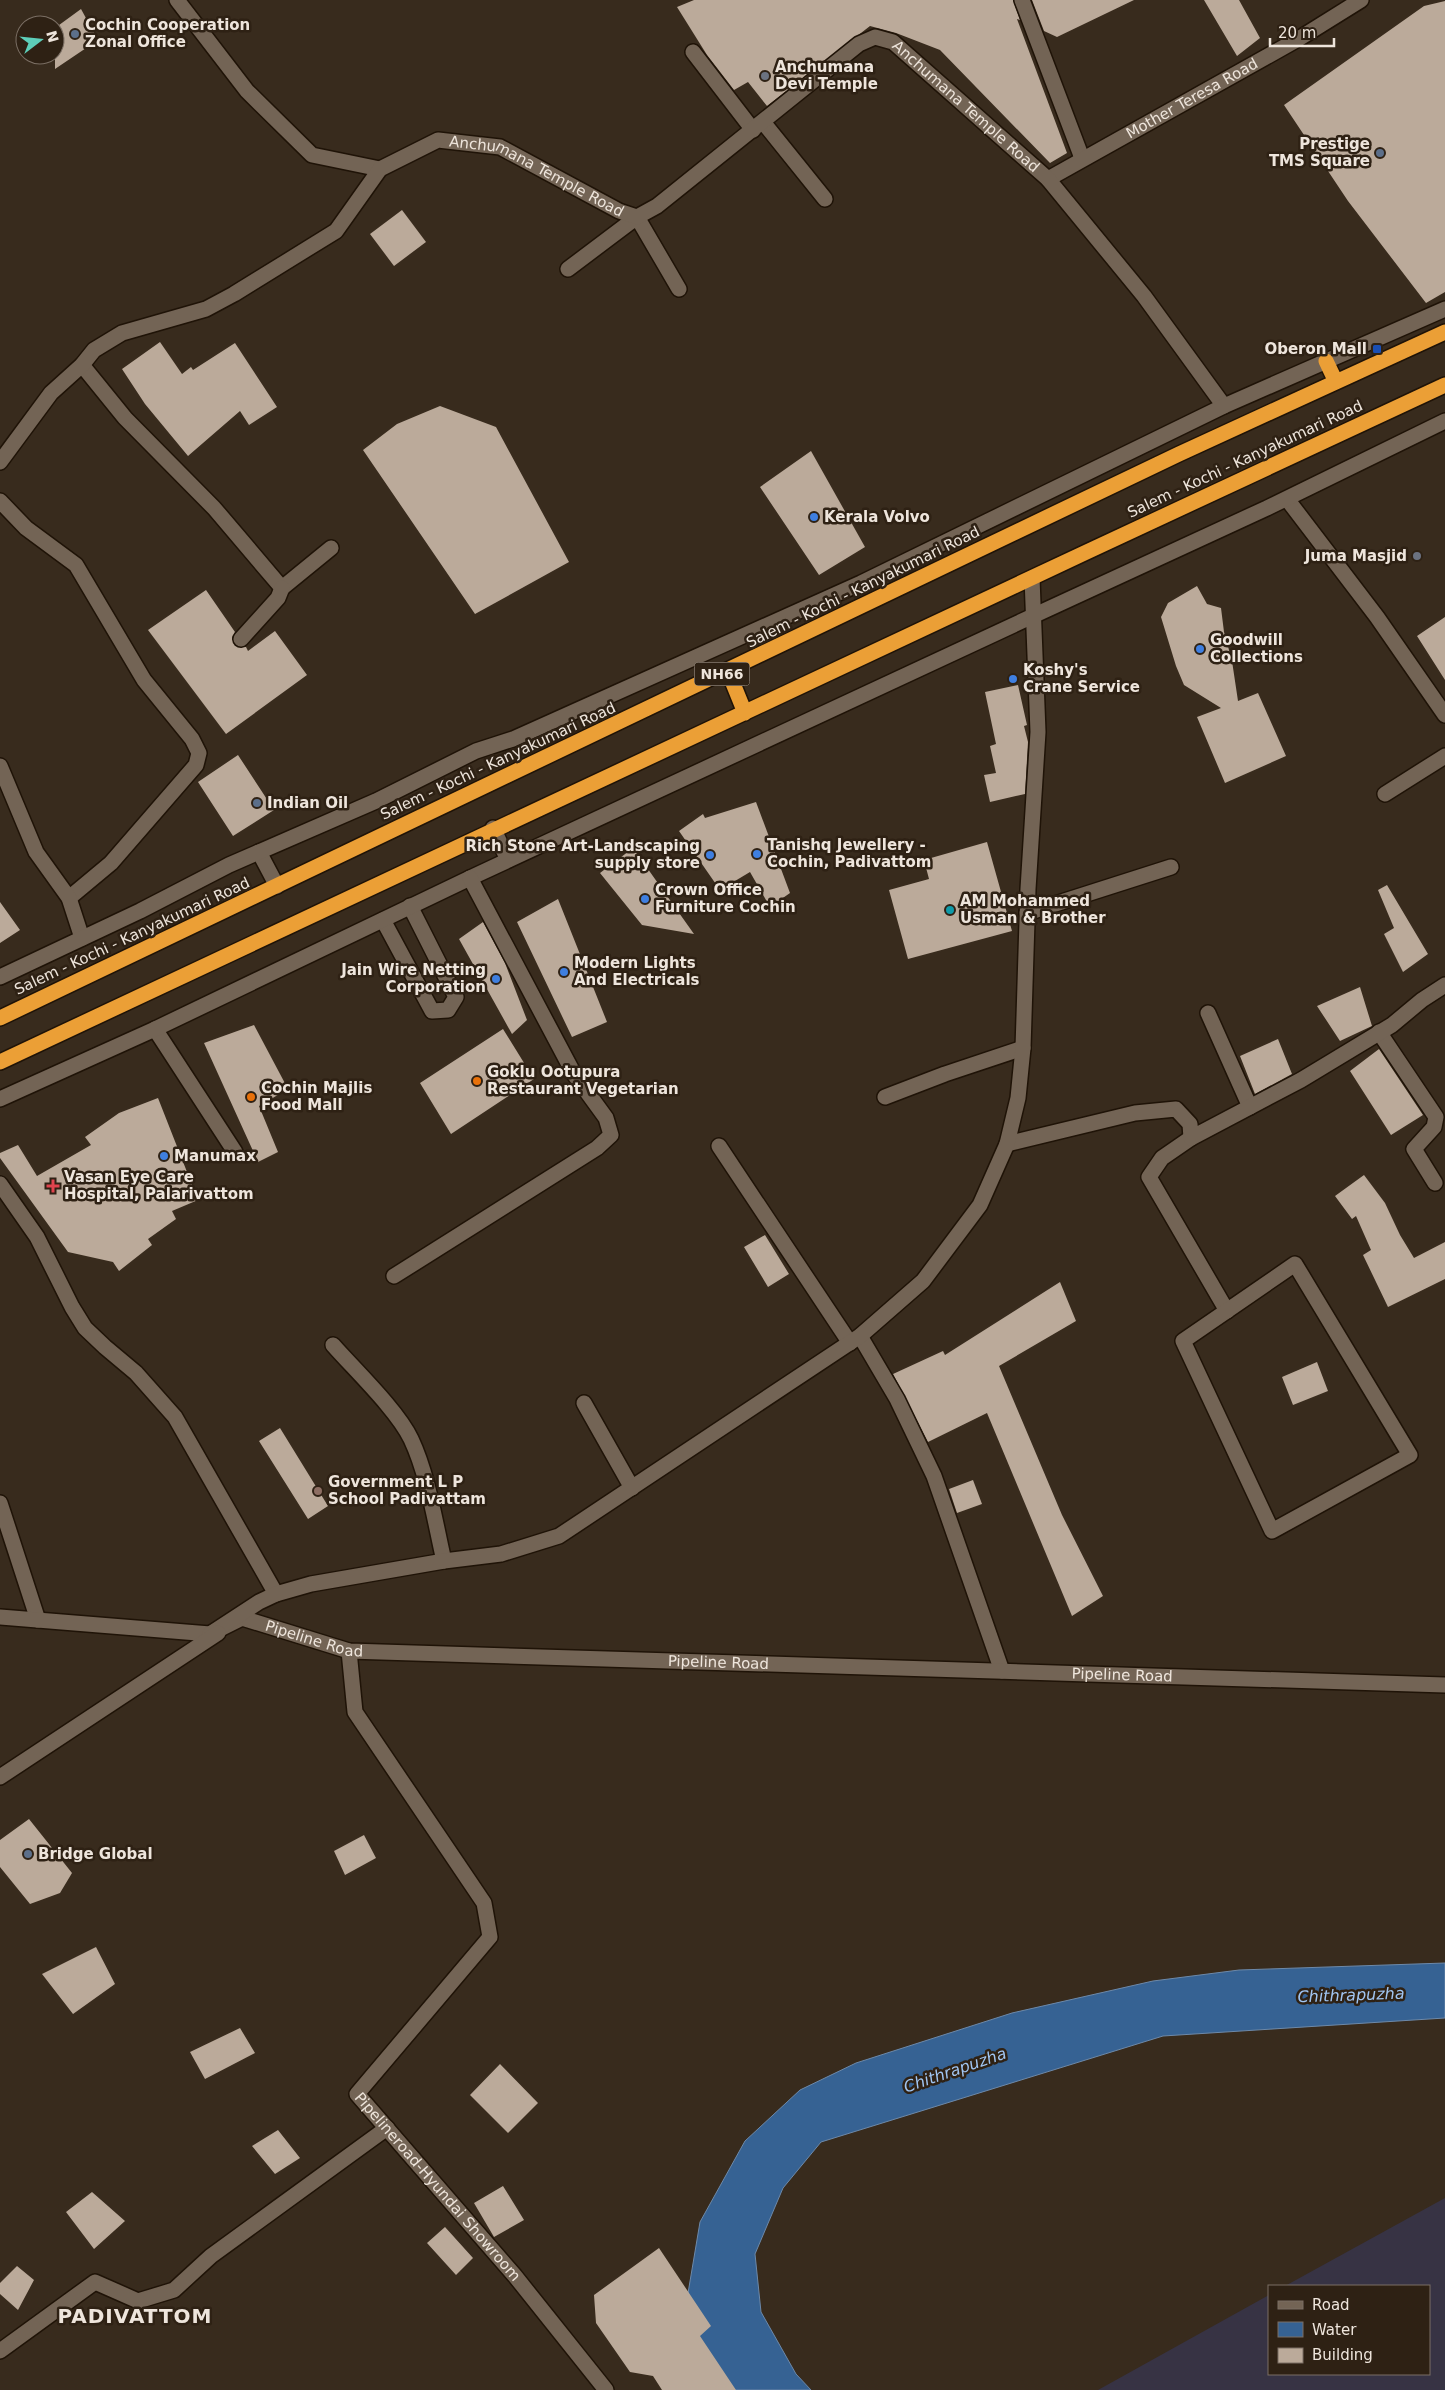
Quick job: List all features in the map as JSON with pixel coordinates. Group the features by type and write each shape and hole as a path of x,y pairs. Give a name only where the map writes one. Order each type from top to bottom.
{"highway":[{"name":"Salem - Kochi - Kanyakumari Road","path":"0,1018 1180,454 1445,332"},
{"path":"1326,361 1336,382"},
{"name":"Salem - Kochi - Kanyakumari Road","path":"0,1062 493,828 746,713 1445,385"},
{"path":"728,671 746,713"}],"street":[{"path":"0,462 51,393 82,365 94,350 122,333 206,309 234,294 336,231 380,168 312,154 247,91 177,0"},
{"path":"1022,0 1082,158"},
{"name":"Mother Teresa Road","path":"1048,179 1082,158 1300,38 1361,0"},
{"name":"Anchumana Temple Road","path":"380,168 438,140 500,147 619,211 637,216 657,206 859,44 875,37 893,42 1048,179 1144,296 1224,406"},
{"path":"693,52 825,199"},
{"path":"568,269 637,216 679,289"},
{"path":"0,977 299,833 376,801 476,751 513,739 860,583 1224,406 1445,309"},
{"path":"82,365 125,418 214,508 282,588"},
{"path":"0,1099 155,1028 508,860 1287,499 1445,421"},
{"path":"1287,499 1377,617 1445,715"},
{"path":"0,501 26,528 76,565 144,680 192,740 198,753 196,766 111,863 69,898"},
{"path":"242,639 278,598 282,588 331,548"},
{"path":"210,1634 259,1602 276,1594 310,1584 444,1561 501,1554 558,1536 855,1340 923,1281 980,1205 1007,1144 1018,1098 1023,1048 1027,913 1038,732 1035,615 1032,578"},
{"path":"1385,794 1445,756"},
{"path":"0,766 36,852 69,898 82,938"},
{"path":"493,828 508,860"},
{"path":"260,852 276,886"},
{"path":"1027,913 1171,867"},
{"path":"394,1276 597,1148 611,1135 606,1118 574,1074 470,878"},
{"path":"382,920 432,1011 448,1010 456,997 410,906"},
{"path":"1227,1311 1149,1177 1162,1158 1191,1138 1301,1080 1392,1025 1422,1000 1445,985"},
{"path":"1208,1013 1250,1107"},
{"path":"155,1028 235,1152"},
{"path":"1379,1032 1436,1117 1434,1127 1414,1149 1435,1183"},
{"path":"885,1097 1023,1048"},
{"path":"1007,1144 1135,1113 1176,1109 1190,1124 1191,1138"},
{"path":"719,1146 897,1398 934,1476 1002,1671"},
{"path":"0,1184 37,1236 72,1307 85,1328 136,1373 175,1417 276,1594"},
{"path":"1295,1264 1410,1455 1272,1531 1183,1340 1227,1311 1295,1264"},
{"path":"333,1345 388,1407 411,1438 426,1486 444,1561"},
{"path":"584,1403 632,1488"},
{"path":"0,1503 38,1620"},
{"path":"0,1617 210,1634 242,1618"},
{"path":"0,1777 242,1618"},
{"name":"Pipeline Road","path":"242,1618 349,1651 1445,1685"},
{"name":"Pipelineroad-Hyundai Showroom","path":"349,1651 355,1712 484,1903 490,1937 357,2094 515,2276 606,2390"},
{"path":"0,2351 95,2282 138,2301 174,2290 211,2256 387,2128"}],"shaded area":[{"path":"1445,2198 1445,2390 1098,2390 1268,2296 1268,2375 1430,2375 1430,2285 1287,2285"}],"water":[{"name":"Chithrapuzha","path":"1445,1963 1445,2018 1163,2036 821,2142 783,2188 755,2254 761,2312 796,2374 811,2390 705,2390 685,2311 700,2222 745,2141 800,2090 856,2063 1012,2013 1153,1981 1239,1970"}],"building":[{"name":"Anchumana Devi Temple","path":"694,0 1013,0 1020,20 1017,19 1067,153 1050,163 940,50 896,33 870,26 767,106 748,82 734,90 707,55 677,7"},
{"path":"1032,0 1134,0 1057,37 1044,31"},
{"path":"1204,0 1239,0 1260,38 1237,56"},
{"name":"Prestige TMS Square","path":"1445,1 1445,292 1426,303 1348,201 1284,105 1424,6"},
{"name":"Cochin Cooperation Zonal Office","path":"81,9 98,40 65,62 65,21"},
{"path":"402,210 426,242 394,266 370,234"},
{"path":"160,342 182,374 191,367 193,370 235,343 277,407 249,425 240,411 188,456 145,404 122,369"},
{"path":"440,406 496,427 569,562 475,614 363,450 397,424"},
{"name":"Kerala Volvo","path":"811,451 865,547 819,575 760,487"},
{"path":"1197,586 1207,604 1221,608 1238,701 1258,693 1286,756 1225,783 1197,717 1221,708 1184,685 1161,617 1168,603"},
{"path":"206,590 235,632 232,638 235,646 246,647 248,651 275,631 307,675 226,734 148,630"},
{"path":"1445,617 1445,680 1417,636"},
{"path":"1018,685 1027,725 1024,726 1028,742 1025,794 990,802 984,775 996,773 990,746 996,744 985,692"},
{"path":"238,755 274,810 233,836 198,782"},
{"path":"756,802 790,893 770,907 750,872 720,890 679,831 703,814 705,818"},
{"name":"AM Mohammed Usman & Brother","path":"987,842 1012,931 908,959 889,890 929,879 924,860"},
{"name":"Crown Office Furniture Cochin","path":"633,848 694,934 642,925 600,873"},
{"path":"1387,885 1428,954 1403,972 1384,934 1394,928 1378,890"},
{"name":"Modern Lights And Electricals","path":"558,899 607,1022 572,1037 517,922"},
{"path":"0,902 20,930 0,943"},
{"name":"Jain Wire Netting Corporation","path":"483,922 505,963 527,1020 512,1034 459,939"},
{"path":"1360,987 1372,1026 1340,1041 1317,1006"},
{"name":"Cochin Majlis Food Mall","path":"254,1025 288,1089 259,1106 278,1152 258,1162 204,1043"},
{"name":"Goklu Ootupura Restaurant Vegetarian","path":"503,1029 534,1079 451,1134 420,1083"},
{"path":"1278,1039 1292,1074 1255,1094 1240,1056"},
{"path":"1379,1049 1423,1115 1391,1135 1350,1071"},
{"path":"158,1098 198,1200 172,1211 176,1219 148,1239 152,1245 119,1271 113,1262 68,1252 0,1158 0,1153 18,1145 37,1176 91,1145 85,1137 119,1113"},
{"path":"1364,1175 1385,1203 1400,1235 1414,1258 1445,1242 1445,1279 1388,1307 1363,1255 1371,1250 1356,1216 1352,1219 1335,1196"},
{"path":"765,1235 789,1274 768,1287 744,1247"},
{"path":"1060,1282 1076,1321 999,1366 1062,1515 1103,1596 1072,1616 987,1413 928,1442 893,1374 943,1351 945,1355"},
{"path":"1317,1362 1328,1391 1293,1405 1282,1377"},
{"path":"280,1428 328,1506 308,1519 259,1441"},
{"path":"973,1480 982,1504 957,1513 949,1489"},
{"name":"Bridge Global","path":"29,1819 72,1873 60,1893 30,1904 0,1867 0,1840"},
{"path":"364,1835 376,1858 345,1875 334,1851"},
{"path":"96,1947 115,1984 73,2014 42,1974"},
{"path":"240,2028 255,2053 205,2079 190,2052"},
{"path":"500,2064 538,2103 508,2133 470,2095"},
{"path":"278,2130 300,2158 275,2174 252,2146"},
{"path":"503,2186 524,2220 494,2237 474,2203"},
{"path":"92,2192 125,2221 94,2249 66,2212"},
{"path":"445,2227 473,2258 456,2275 427,2243"},
{"path":"659,2248 711,2326 700,2336 736,2390 662,2390 653,2376 630,2372 596,2323 594,2295"},
{"path":"17,2266 34,2280 18,2310 0,2294 0,2283"}],"place":[{"name":"Cochin Cooperation Zonal Office","path":"75,34"},
{"name":"Anchumana Devi Temple","path":"765,76"},
{"name":"Prestige TMS Square","path":"1380,153"},
{"name":"Oberon Mall","path":"1377,349"},
{"name":"Kerala Volvo","path":"814,517"},
{"name":"Juma Masjid","path":"1417,556"},
{"name":"Goodwill Collections","path":"1200,649"},
{"name":"Koshy's Crane Service","path":"1013,679"},
{"name":"Indian Oil","path":"257,803"},
{"name":"Tanishq Jewellery - Cochin, Padivattom","path":"757,854"},
{"name":"Rich Stone Art-Landscaping supply store","path":"710,855"},
{"name":"Crown Office Furniture Cochin","path":"645,899"},
{"name":"AM Mohammed Usman & Brother","path":"950,910"},
{"name":"Modern Lights And Electricals","path":"564,972"},
{"name":"Jain Wire Netting Corporation","path":"496,979"},
{"name":"Goklu Ootupura Restaurant Vegetarian","path":"477,1081"},
{"name":"Cochin Majlis Food Mall","path":"251,1097"},
{"name":"Manumax","path":"164,1156"},
{"name":"Vasan Eye Care Hospital, Palarivattom","path":"53,1186"},
{"name":"Government L P School Padivattam","path":"318,1491"},
{"name":"Bridge Global","path":"28,1854"}],"district":[{"name":"PADIVATTOM","path":"135,2316"}]}
